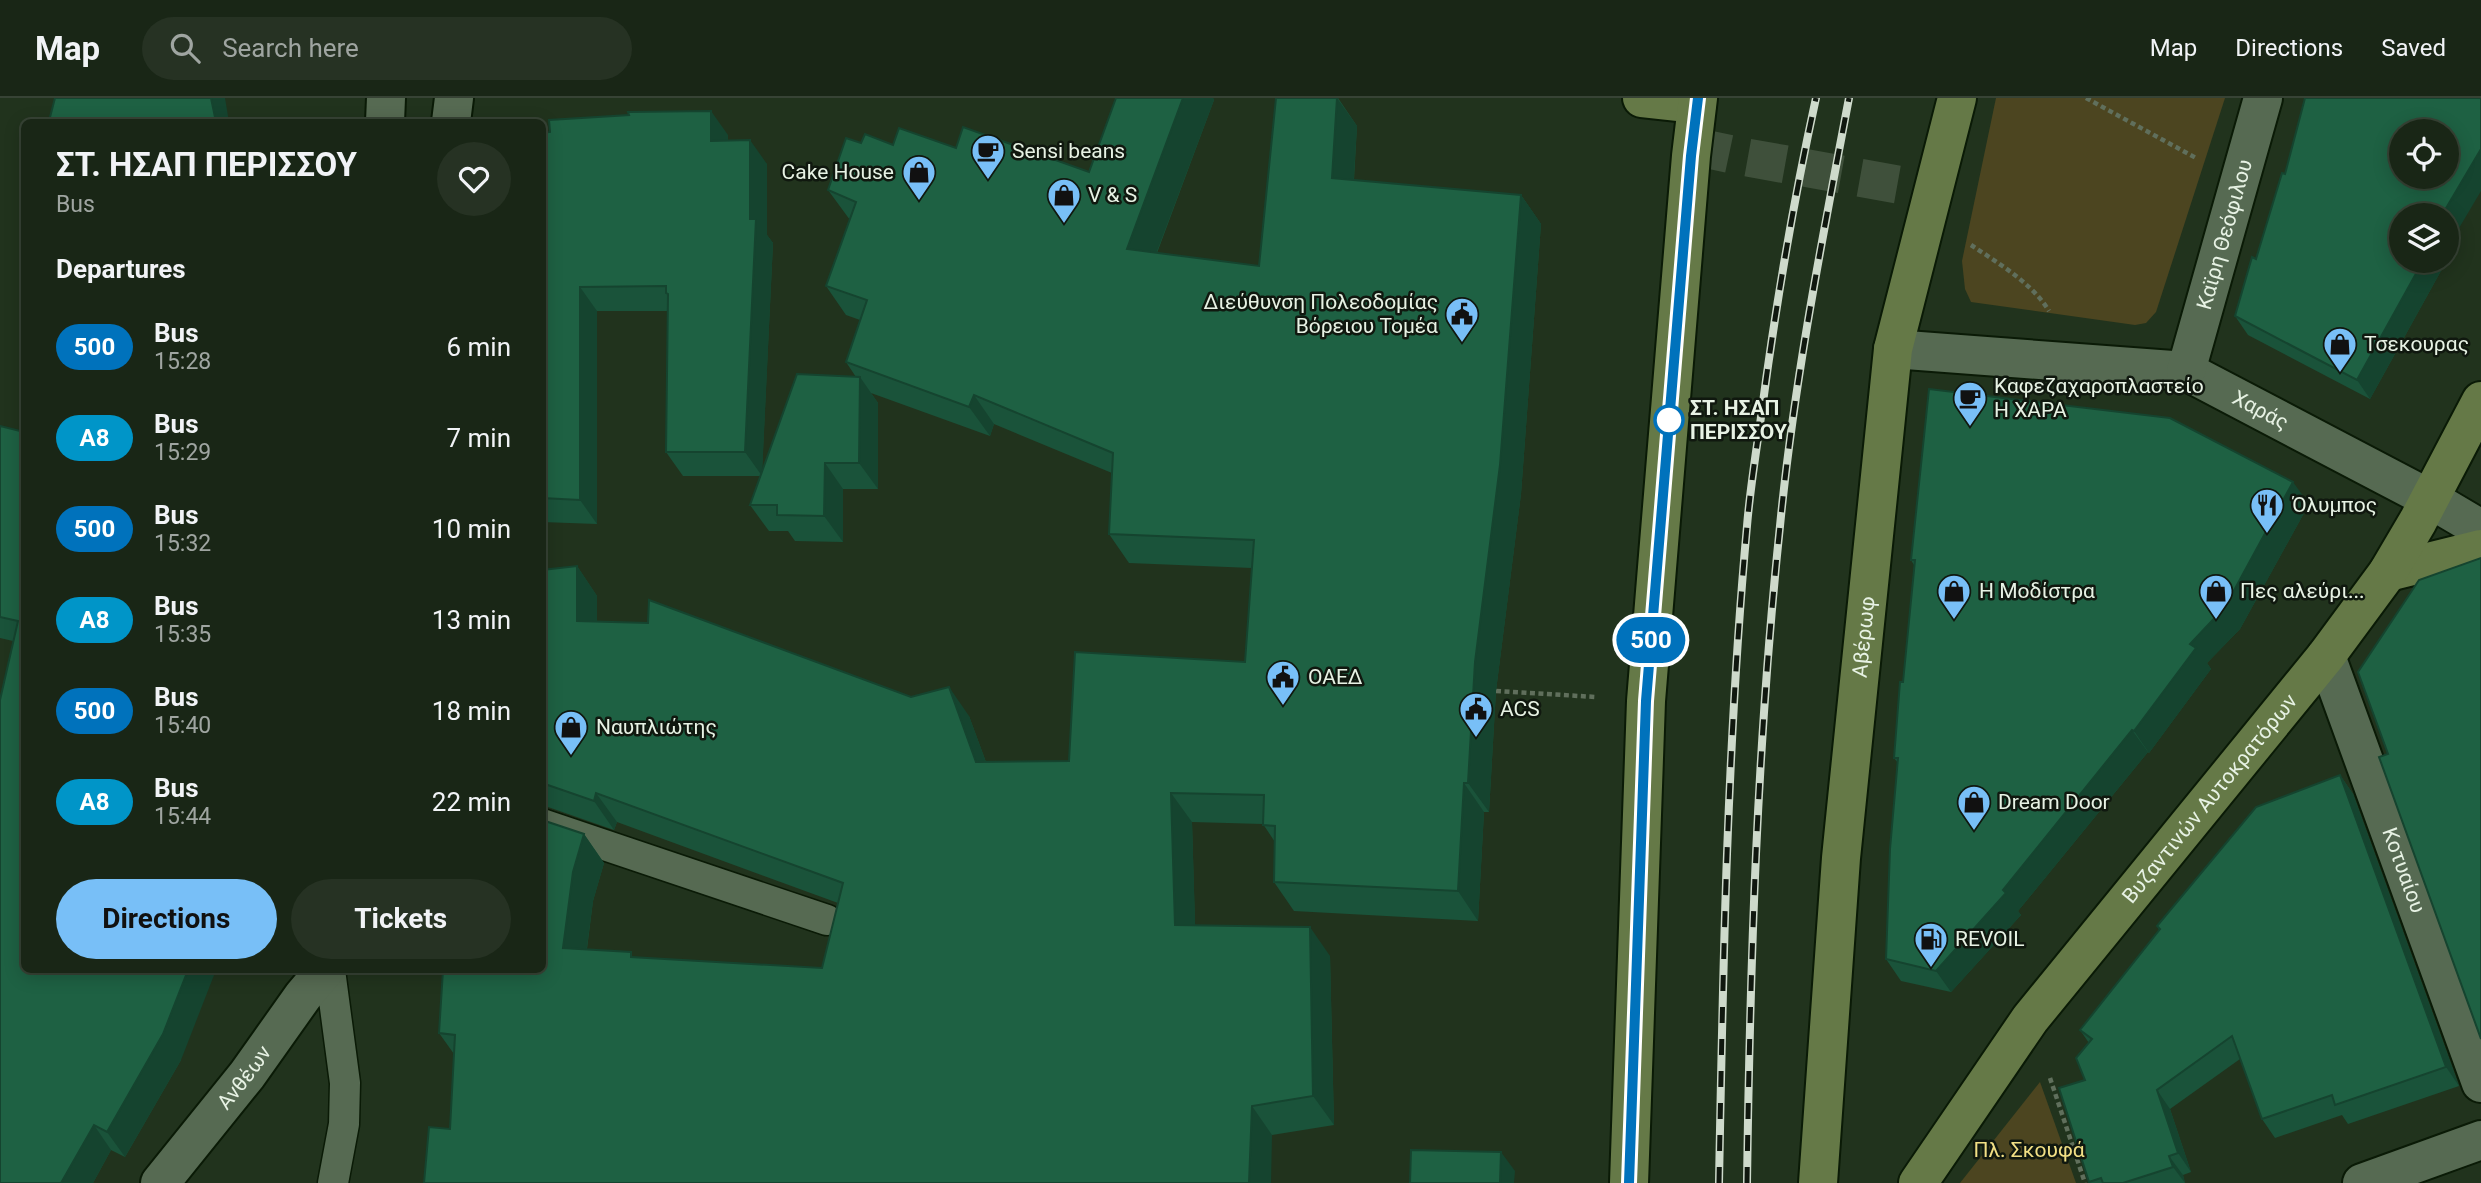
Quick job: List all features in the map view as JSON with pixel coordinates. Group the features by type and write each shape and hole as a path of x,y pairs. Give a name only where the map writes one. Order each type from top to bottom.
{"street":[{"path":"385,119 386,98"},
{"path":"451,119 454,98"},
{"path":"1629,1183 1646,701 1691,156 1698,101 1642,98"},
{"name":"Αβέρωφ","path":"1818,1183 1841,858 1893,349 1957,98"},
{"name":"Καϊρη Θεόφιλου","path":"2186,371 2263,98"},
{"name":"Χαράς","path":"1893,349 2186,371 2430,499 2481,529"},
{"name":"Βυζαντινών Αυτοκρατόρων","path":"1918,1183 2030,1018 2326,656 2388,572 2481,401"},
{"path":"2388,572 2481,548"},
{"name":"Κοτυαίου","path":"2326,656 2481,1083"},
{"name":"Ανθέων","path":"165,1181 247,1075 303,996 325,973"},
{"path":"2361,1183 2481,1140"}],"lane":[{"path":"546,825 827,920"},
{"path":"328,973 345,1083 344,1124 333,1183"}],"path":[{"path":"2086,98 2239,183"},
{"path":"1960,238 2000,264 2042,300 2061,333 2073,363"},
{"path":"1496,691 1646,701"},
{"path":"2030,1018 2085,1183"}],"green space":[{"path":"1996,98 2225,98 2156,312 2146,323 2135,325 1971,302 1965,289 1962,261"},
{"name":"Πλ. Σκουφά","path":"2040,1082 2076,1183 1960,1183"}],"building":[{"path":"55,98 211,98 215,119 50,119"},
{"path":"1116,98 1183,98 1127,249 1259,266 1276,98 1337,98 1332,178 1521,195 1500,465 1475,662 1468,783 1464,783 1458,891 1274,882 1275,826 1263,825 1264,795 1171,793 1175,925 1310,927 1313,1096 1252,1106 1249,1183 424,1183 429,1127 450,1129 455,1035 439,1033 443,973 546,973 546,821 584,834 573,872 563,948 631,952 631,957 822,968 843,883 596,793 594,801 546,784 546,570 577,566 577,621 648,623 649,600 911,697 949,687 976,762 1069,761 1075,652 1245,662 1254,540 1109,534 1113,453 974,395 969,407 846,362 867,300 826,286 856,202 828,190 846,138 861,143 865,134 893,145 899,128 956,148 963,127 1089,172"},
{"path":"2305,98 2481,98 2481,149 2459,186 2459,119 2389,119 2389,189 2457,189 2449,203 2389,203 2389,273 2416,273 2357,380 2235,316 2252,257 2256,259 2282,173 2285,174"},
{"path":"711,111 711,141 750,140 750,219 756,219 745,452 666,452 666,286 580,287 580,500 546,498 546,132 550,132 549,120 629,115 628,112"},
{"path":"797,374 860,377 859,463 825,463 824,516 777,515 777,505 750,505"},
{"path":"1929,389 2170,418 2293,482 2225,607 2190,644 2196,648 2134,731 2132,730 2003,890 2006,893 1936,971 1886,959 1890,849 1898,758 1894,758 1915,560 1911,560"},
{"path":"0,426 21,431 21,973 187,973 163,1034 107,1132 94,1125 61,1183 0,1183 0,700 18,621 0,617"},
{"path":"2481,558 2481,1039 2379,757 2388,754 2358,672 2419,580"},
{"path":"2340,775 2446,1067 2335,1105 2332,1095 2262,1119 2232,1036 2157,1090 2178,1153 2169,1156 2173,1167 2123,1183 2103,1183 2101,1178 2089,1182 2059,1088 2085,1080 2076,1058 2092,1039 2080,1030 2160,929 2157,926 2256,807"},
{"path":"1411,1150 1501,1152 1500,1183 1410,1183"}],"tunnel":[{"path":"1692,146 1906,186"}],"railway":[{"path":"1719,1183 1730,772 1747,526 1778,297 1816,98"},
{"path":"1747,1183 1756,854 1772,608 1786,472 1801,365 1849,98"}],"bus line":[{"name":"500","path":"1629,1183 1646,701 1698,98"}],"place":[{"name":"Sensi beans","path":"988,181"},
{"name":"Cake House","path":"919,202"},
{"name":"V & S","path":"1064,225"},
{"name":"Διεύθυνση Πολεοδομίας Βόρειου Τομέα","path":"1462,344"},
{"name":"Τσεκουρας","path":"2340,374"},
{"name":"ΣΤ. ΗΣΑΠ ΠΕΡΙΣΣΟΥ","path":"1669,420"},
{"name":"Καφεζαχαροπλαστείο Η ΧΑΡΑ","path":"1970,428"},
{"name":"Όλυμπος","path":"2267,535"},
{"name":"Η Μοδίστρα","path":"1954,621"},
{"name":"Πες αλεύρι...","path":"2216,621"},
{"name":"ΟΑΕΔ","path":"1283,707"},
{"name":"ACS","path":"1476,739"},
{"name":"Ναυπλιώτης","path":"571,757"},
{"name":"Dream Door","path":"1974,832"},
{"name":"REVOIL","path":"1931,969"}]}
